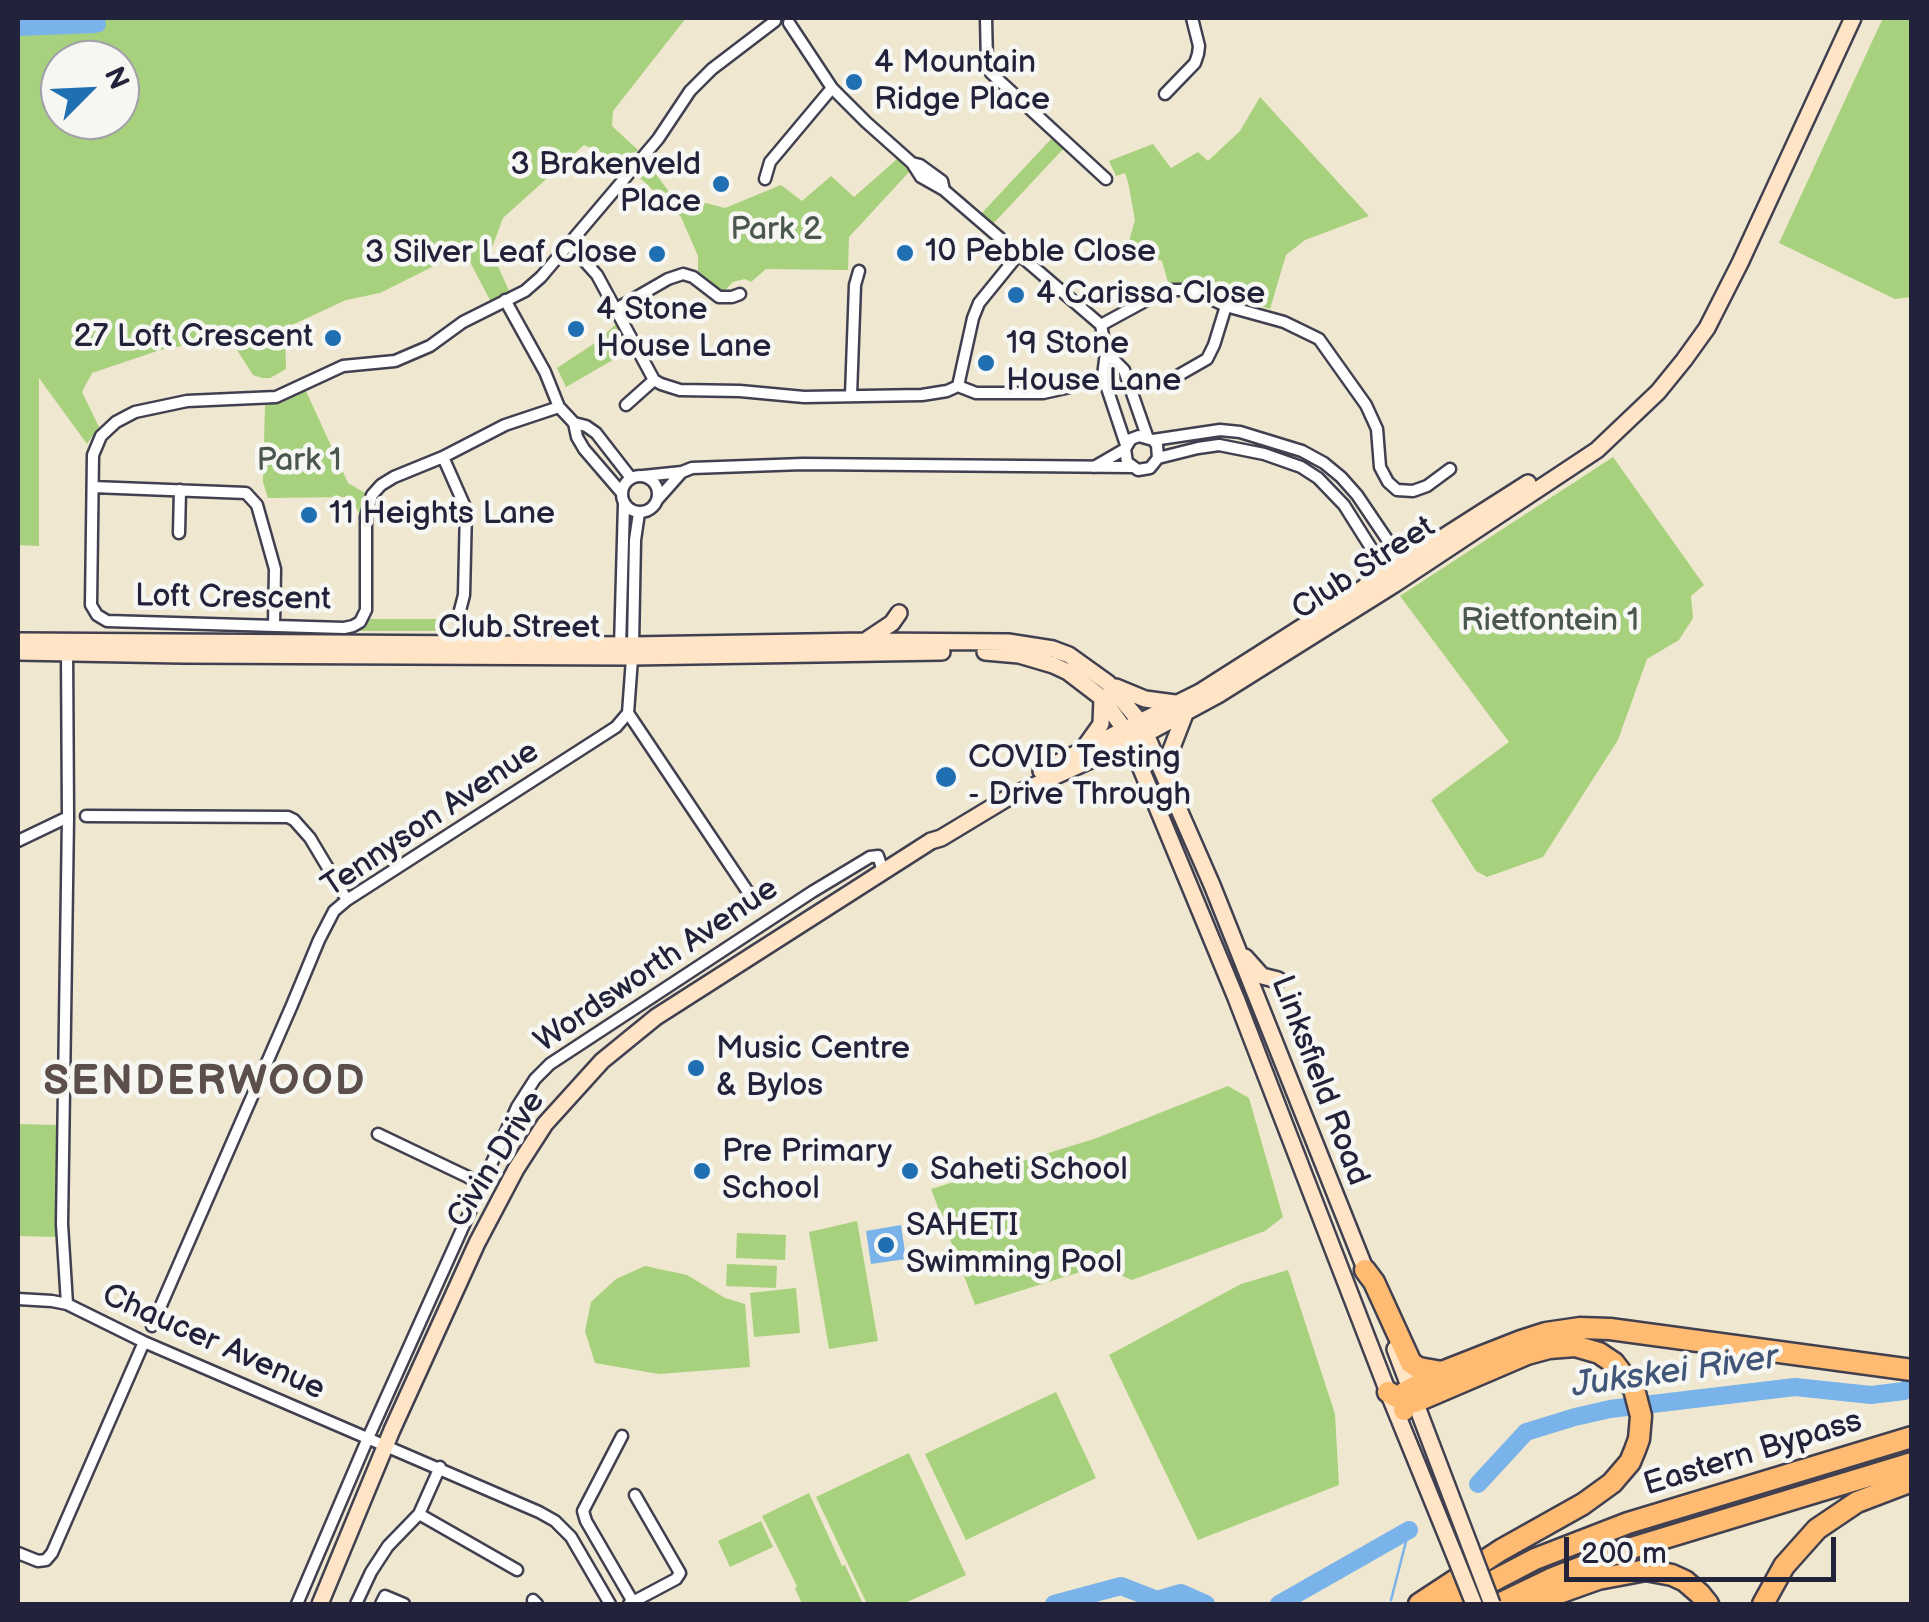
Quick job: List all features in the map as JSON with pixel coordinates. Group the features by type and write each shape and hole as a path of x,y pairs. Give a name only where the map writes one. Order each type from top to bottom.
{"highway":[{"path":"1365,1270 1411,1363 1442,1372"},
{"path":"1404,1398 1442,1372 1520,1341 1580,1328 1610,1328 1909,1370"},
{"path":"1404,1398 1527,1354 1561,1346 1588,1349 1606,1357 1623,1372 1634,1390 1641,1416 1639,1439 1630,1462 1600,1493 1501,1550 1419,1604"},
{"name":"Eastern Bypass","path":"1449,1604 1535,1558 1628,1523 1912,1437"},
{"name":"Eastern Bypass","path":"1496,1604 1612,1554 1912,1464"},
{"path":"1762,1604 1784,1566 1817,1529 1857,1502 1912,1481"},
{"path":"1528,1604 1598,1579 1646,1570 1672,1574 1685,1581 1708,1604"}],"main road":[{"name":"Club Street","path":"1136,732 1182,709 1597,450 1658,392 1706,328 1740,263 1853,18"},
{"path":"1364,589 1376,555"},
{"name":"Club Street","path":"1182,709 1212,685 1364,589 1392,579"},
{"path":"865,641 892,623 899,613"},
{"name":"Club Street","path":"18,640 67,647"},
{"name":"Club Street","path":"626,651 865,641 1019,649"},
{"name":"Club Street","path":"18,652 67,647 992,652 1019,649"},
{"name":"Linksfield Road","path":"1019,649 1105,690 1168,780 1365,1270 1442,1522 1474,1604"},
{"path":"1080,752 1100,724 1105,690 1182,709 1168,780"},
{"name":"Linksfield Road","path":"1136,732 1144,771 1236,998 1404,1398 1496,1604"},
{"name":"Civin Drive","path":"930,841 995,794 1080,752 1136,732"},
{"name":"Civin Drive","path":"320,1604 440,1322 502,1196 546,1124 570,1094 602,1060 656,1017 883,870 1008,797 1105,754 1136,732"},
{"path":"1105,754 1127,759 1144,771"},
{"path":"1236,946 1262,976 1278,980"},
{"path":"1404,1398 1438,1496 1442,1522"}],"street":[{"path":"986,18 990,73 1106,179"},
{"path":"1165,94 1195,63 1199,46 1192,18"},
{"path":"774,20 782,25 792,20 832,88 866,122 912,163 920,164 942,181 944,190 1101,326 1106,352 1102,376 1132,468"},
{"name":"Loft Crescent","path":"558,407 505,425 381,484 372,496 366,517 366,610 360,622 344,628 107,621 90,605 92,455 102,436 116,422 135,412 186,401 276,397 343,366 395,361 430,346 463,322 525,290 541,278 658,139 690,90 774,20"},
{"path":"765,178 770,162 832,88"},
{"path":"570,245 590,266 654,380 680,390 804,397 922,395 958,386 976,393 1043,392 1070,387"},
{"path":"958,386 978,302 1018,255"},
{"path":"852,395 859,272"},
{"path":"616,309 683,274 719,297 740,294"},
{"path":"1101,326 1171,290 1198,293 1226,306 1284,322 1319,340 1366,405 1376,429 1380,467 1397,490 1413,492 1450,469"},
{"path":"505,300 545,372 558,407 574,424 577,437 628,508 639,513 650,510 682,472"},
{"path":"1179,374 1206,359 1226,306"},
{"path":"1106,352 1124,370 1150,438 1158,445 1158,458"},
{"path":"626,404 654,380"},
{"path":"1118,416 1138,408"},
{"path":"574,424 596,433 637,477 649,478 657,488 657,500"},
{"path":"1094,468 1139,436 1220,430 1240,432 1302,451 1341,477 1406,567"},
{"path":"750,895 628,713 622,498 623,486 637,477 727,466 742,470 913,470 933,466 1144,470 1158,458 1219,445 1264,454 1301,467 1318,478 1344,506 1392,579"},
{"path":"599,466 613,455"},
{"path":"443,457 466,510 464,595 458,618"},
{"path":"93,486 238,492 254,500 275,568 274,626"},
{"path":"179,532 180,490"},
{"path":"626,651 639,513"},
{"path":"67,647 62,1224 67,1304"},
{"name":"Tennyson Avenue","path":"152,1326 334,911 616,727 628,713"},
{"path":"86,816 288,817 302,828 347,900"},
{"path":"18,841 68,817"},
{"name":"Wordsworth Avenue","path":"296,1604 517,1107 535,1078 550,1064 870,857 878,856 883,870"},
{"path":"378,1134 483,1186"},
{"name":"Chaucer Avenue","path":"18,1299 67,1304 144,1342 539,1512 555,1521 571,1538 610,1604"},
{"path":"18,1554 34,1561 46,1560 52,1553 144,1342"},
{"path":"622,1436 582,1511 630,1603 676,1580 680,1573 635,1495"},
{"path":"356,1604 388,1546 419,1514 440,1468"},
{"path":"419,1514 517,1570"},
{"path":"364,1586 383,1600 404,1604"}],"green space":[{"path":"18,18 686,18 613,111 612,126 638,150 626,163 584,145 503,218 491,250 509,291 491,302 470,262 446,260 380,293 346,300 292,325 285,334 286,369 270,378 253,375 237,350 228,344 203,342 160,350 92,373 82,392 99,427 87,444 39,378 39,546 18,545"},
{"path":"1883,18 1912,18 1911,297 1895,299 1779,243"},
{"path":"1260,97 1369,216 1305,240 1286,255 1270,309 1193,285 1169,286 1162,261 1127,248 1135,220 1128,182 1125,173 1116,176 1109,161 1153,144 1171,168 1198,152 1208,161 1240,131"},
{"path":"1053,137 1064,148 992,225 980,215"},
{"name":"Park 2","path":"897,159 910,171 849,237 848,270 766,269 751,282 733,282 723,292 698,272 698,256 681,217 637,175 645,160 671,194 725,208 781,185 802,201 831,176 854,197"},
{"path":"616,324 632,349 566,387 557,368"},
{"name":"Park 1","path":"306,391 348,483 365,493 360,515 351,497 268,498 263,482 265,405 281,403"},
{"name":"Rietfontein 1","path":"1613,457 1704,585 1691,596 1693,618 1679,640 1647,659 1618,740 1543,857 1487,877 1476,871 1431,800 1509,742 1400,596"},
{"path":"367,619 442,619 445,631 355,631"},
{"path":"1228,1086 1249,1098 1283,1217 1265,1231 1132,1280 1104,1268 1113,1257 1077,1273 975,1305 931,1189 1094,1139"},
{"path":"18,1124 59,1125 57,1237 18,1236"},
{"path":"857,1221 878,1341 829,1349 809,1232"},
{"path":"737,1233 786,1235 785,1260 736,1258"},
{"path":"727,1264 777,1266 776,1288 726,1286"},
{"path":"645,1266 687,1275 725,1298 745,1304 750,1367 659,1374 595,1363 585,1331 591,1302 616,1279"},
{"path":"1288,1270 1335,1414 1339,1485 1198,1540 1109,1355 1241,1284"},
{"path":"796,1288 800,1333 754,1337 750,1293"},
{"path":"1056,1392 1096,1478 966,1540 925,1454"},
{"path":"909,1453 966,1575 903,1604 867,1604 816,1497"},
{"path":"809,1493 863,1604 802,1604 762,1516"},
{"path":"761,1521 773,1547 730,1567 718,1541"}],"water":[{"path":"18,18 105,18 106,26 96,33 18,36"},
{"name":"SAHETI Swimming Pool","path":"901,1225 906,1259 871,1264 866,1231"}],"waterway":[{"name":"Jukskei River","path":"1478,1484 1526,1432 1610,1409 1795,1387 1871,1395 1904,1391 1912,1385"},
{"path":"1391,1600 1409,1530"},
{"name":"Jukskei River","path":"1279,1604 1409,1530"},
{"name":"Jukskei River","path":"1054,1604 1121,1586 1157,1600 1181,1593 1206,1604"}],"place":[{"name":"4 Mountain Ridge Place","path":"854,82"},
{"name":"3 Brakenveld Place","path":"721,184"},
{"name":"10 Pebble Close","path":"905,253"},
{"name":"3 Silver Leaf Close","path":"657,254"},
{"name":"4 Carissa Close","path":"1016,295"},
{"name":"4 Stone House Lane","path":"576,329"},
{"name":"27 Loft Crescent","path":"333,338"},
{"name":"19 Stone House Lane","path":"986,363"},
{"name":"11 Heights Lane","path":"309,515"},
{"name":"COVID Testing - Drive Through","path":"946,777"},
{"name":"Music Centre & Bylos","path":"696,1068"},
{"name":"Pre Primary School","path":"702,1171"},
{"name":"Saheti School","path":"910,1171"},
{"name":"SAHETI Swimming Pool","path":"886,1245"}],"district":[{"name":"SENDERWOOD","path":"205,1083"}]}
